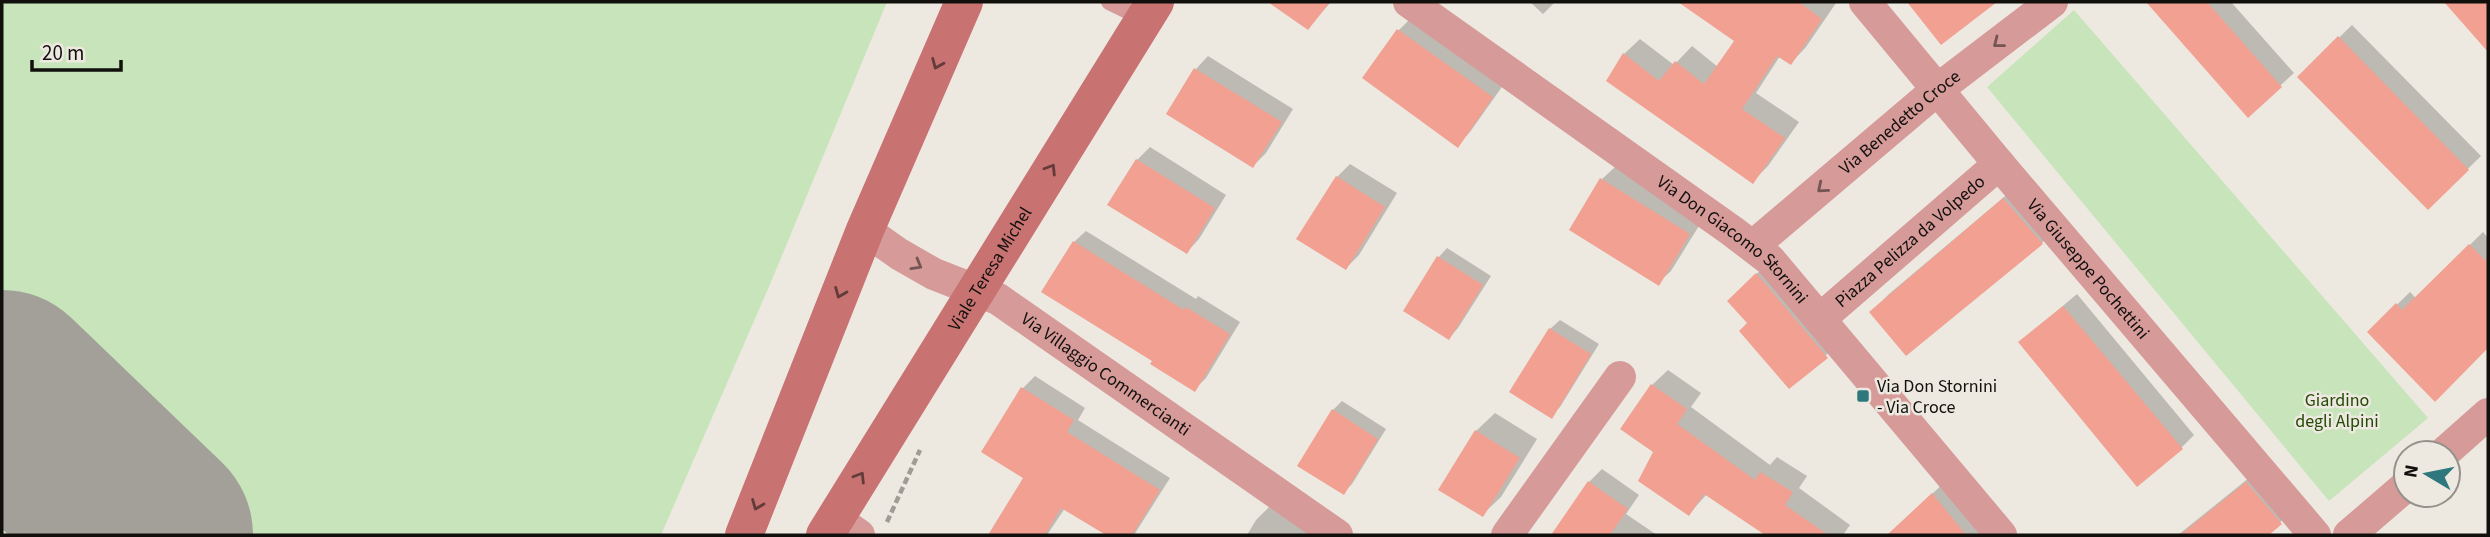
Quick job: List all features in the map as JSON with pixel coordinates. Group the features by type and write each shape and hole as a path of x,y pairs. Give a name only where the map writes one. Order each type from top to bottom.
{"street":[{"path":"744,535 865,230 964,2"},
{"name":"Via Don Giacomo Stornini","path":"1409,2 1753,247 1785,276 2001,535"},
{"name":"Via Giuseppe Pochettini","path":"1865,2 1999,164 2315,535"},
{"name":"Via Benedetto Croce","path":"1753,247 1938,89 2052,2"},
{"name":"Viale Teresa Michel","path":"840,530 975,289 1150,10"},
{"name":"Piazza Pelizza da Volpedo","path":"1820,319 1999,164"},
{"name":"Via Villaggio Commercianti","path":"865,230 934,274 998,299 1337,535"},
{"path":"1507,535 1620,377"},
{"path":"2460,439 2488,414"},
{"path":"2349,535 2392,498"}],"lane":[{"path":"1109,2 1150,10"}],"green space":[{"path":"2,2 887,2 771,282 661,535 2,535"},
{"name":"Giardino degli Alpini","path":"2074,10 2428,418 2403,439 2392,439 2392,448 2329,501 1987,87"}],"building":[{"path":"1268,2 1330,2 1308,30"},
{"path":"1678,2 1799,2 1822,19 1791,65 1777,56 1742,109 1785,138 1753,184 1606,81 1623,53 1659,81 1675,61 1704,84 1734,41"},
{"path":"1907,2 1997,2 1941,45"},
{"path":"2146,2 2207,2 2282,87 2248,118"},
{"path":"2444,2 2488,2 2488,52"},
{"path":"1397,29 1493,97 1458,148 1362,78"},
{"path":"2338,36 2469,170 2428,210 2297,77"},
{"path":"1194,68 1282,122 1253,168 1166,114"},
{"path":"1136,159 1215,208 1187,254 1107,205"},
{"path":"1336,176 1385,207 1346,270 1296,239"},
{"path":"1600,178 1690,234 1659,286 1569,230"},
{"path":"2003,198 2043,244 1906,356 1869,312"},
{"path":"1073,241 1184,310 1186,307 1230,334 1195,392 1150,364 1152,361 1041,292"},
{"path":"2469,244 2488,263 2488,348 2435,402 2367,332 2396,303 2402,310"},
{"path":"1437,256 1483,285 1449,340 1403,311"},
{"path":"1756,273 1828,358 1789,389 1739,331 1747,323 1727,301"},
{"path":"2063,306 2183,449 2137,487 2018,342"},
{"path":"1549,328 1591,354 1552,419 1509,392"},
{"path":"1651,384 1687,409 1677,424 1755,480 1760,472 1793,492 1785,505 1828,535 1765,535 1704,494 1689,516 1638,481 1653,452 1620,429"},
{"path":"1021,387 1074,420 1067,432 1160,490 1132,535 1106,535 1061,508 1045,535 988,535 1023,478 981,452"},
{"path":"1332,409 1378,439 1344,495 1297,466"},
{"path":"1475,430 1520,458 1483,517 1438,490"},
{"path":"1588,481 1628,509 1610,535 1551,535"},
{"path":"2246,482 2282,524 2269,535 2180,535"},
{"path":"1932,493 1966,535 1887,535"}],"runway":[{"path":"2,390 153,535"}],"place":[{"name":"Via Don Stornini - Via Croce","path":"1863,396"}]}
